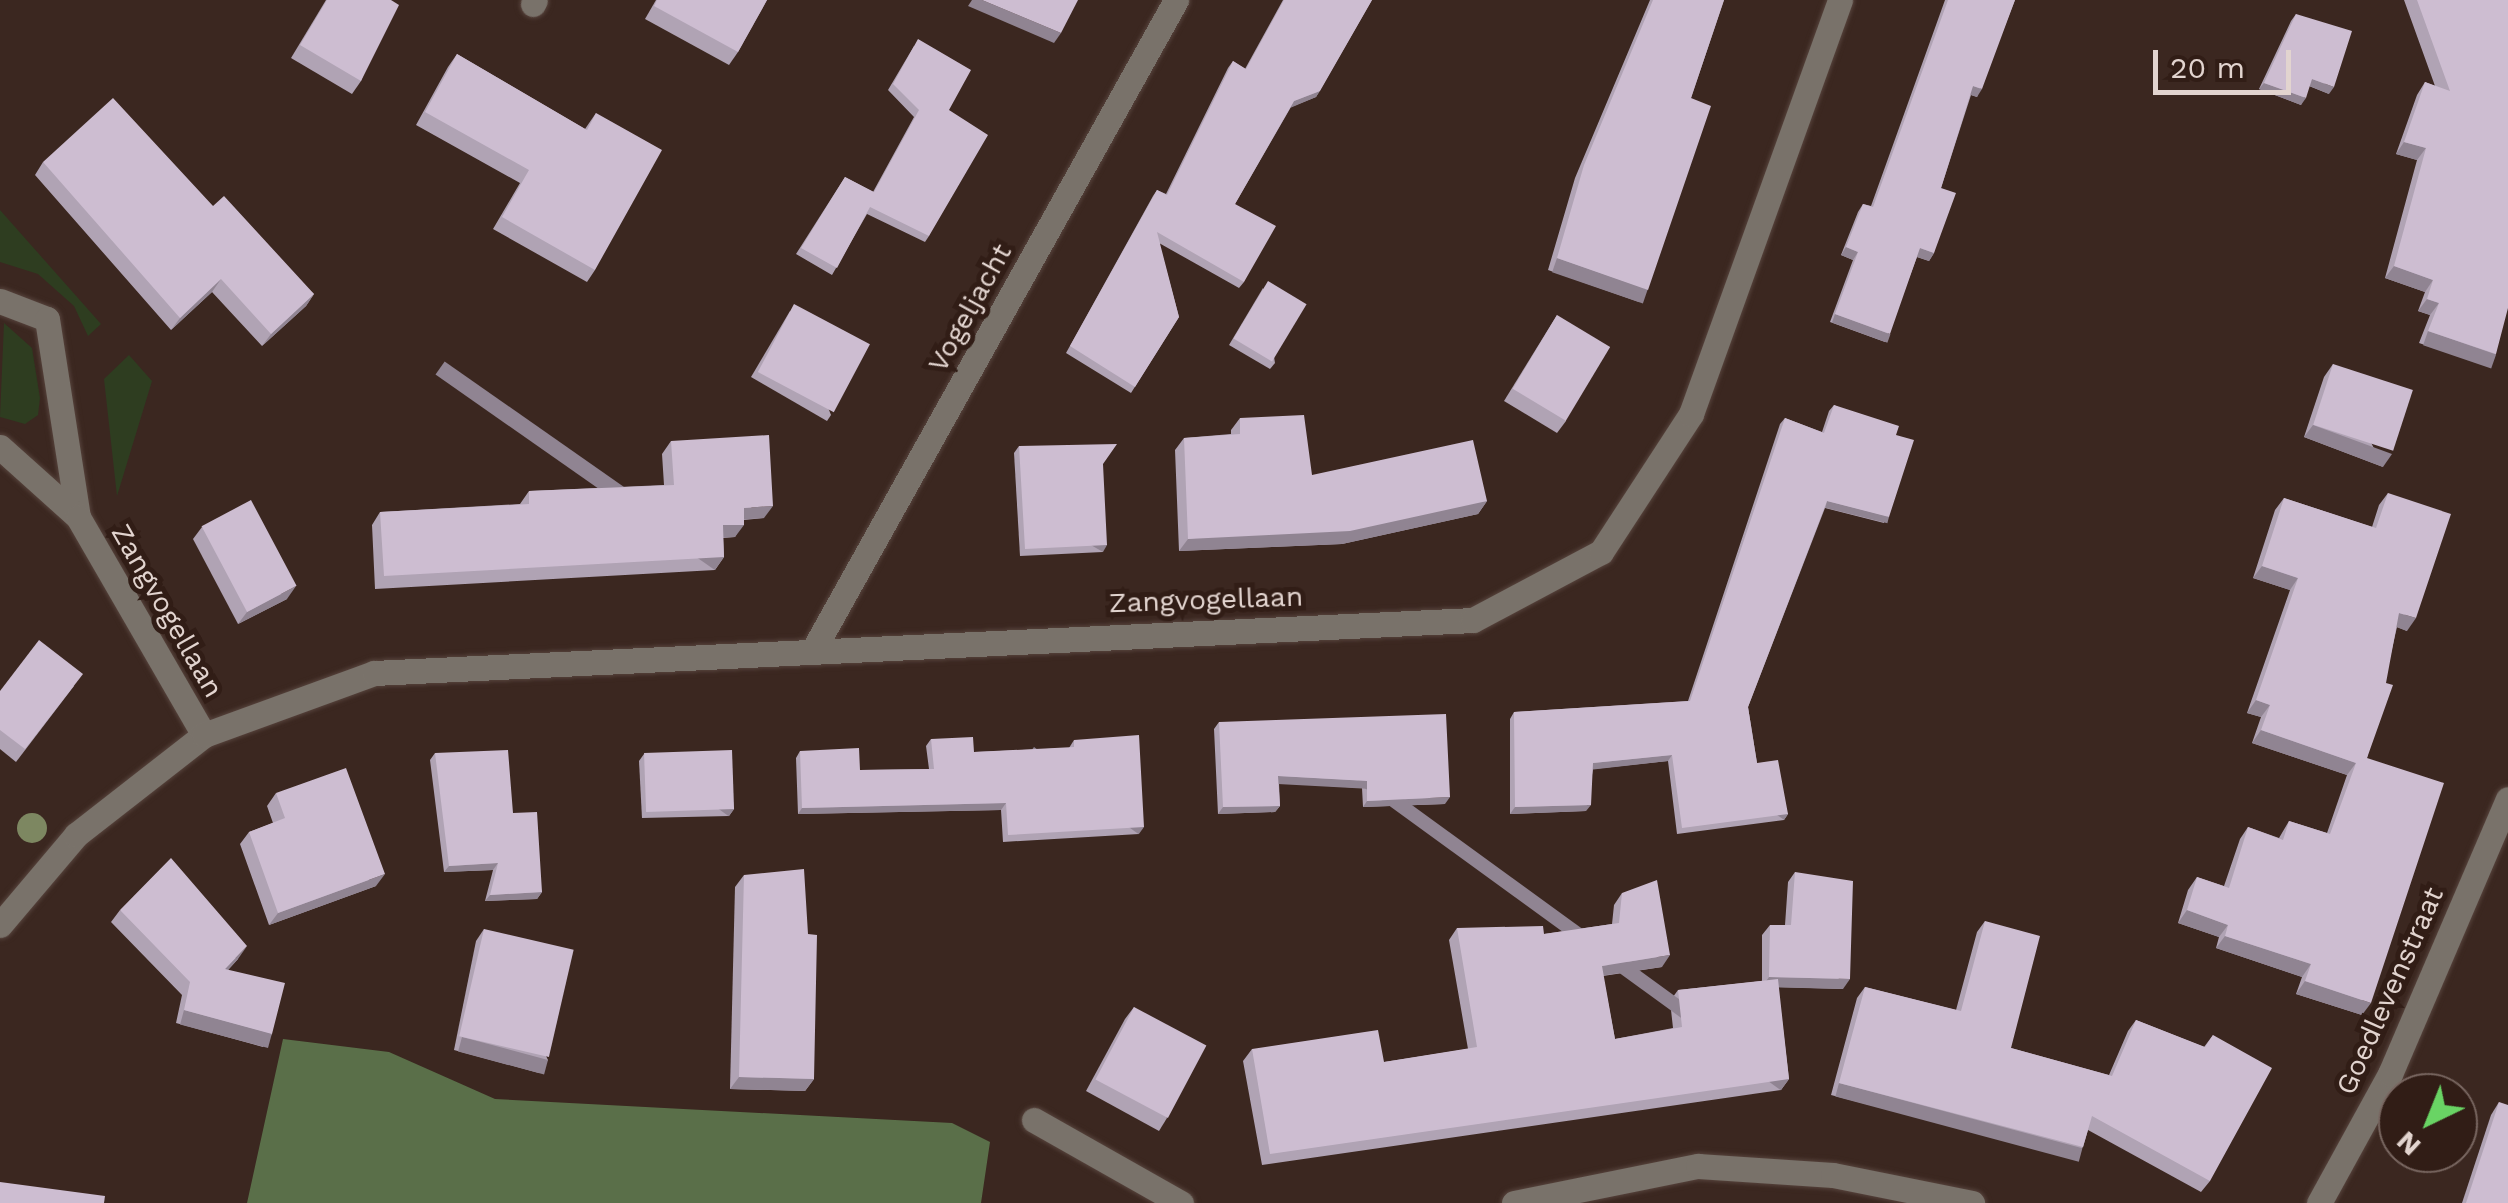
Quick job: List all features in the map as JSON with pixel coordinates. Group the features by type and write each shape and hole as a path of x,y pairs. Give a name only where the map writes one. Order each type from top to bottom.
{"street":[{"name":"Vogeljacht","path":"816,645 1176,0"},
{"name":"Zangvogellaan","path":"0,925 76,835 204,735 374,674 816,645 1473,620 1601,552 1691,414 1840,0"},
{"name":"Zangvogellaan","path":"0,301 47,319 78,518"},
{"name":"Zangvogellaan","path":"0,447 78,518 204,735"},
{"name":"Goedlevenstraat","path":"2319,1203 2390,1074 2508,800"},
{"path":"1034,1120 1180,1203"},
{"path":"1514,1203 1698,1166 1833,1175 1972,1203"}],"green space":[{"path":"0,210 101,324 88,336 74,306 38,274 0,262"},
{"path":"4,323 32,348 40,398 38,415 25,424 0,417"},
{"path":"129,355 152,381 117,496 104,379"},
{"path":"283,1039 389,1052 495,1099 952,1123 990,1142 981,1203 247,1203"}],"building":[{"path":"327,0 391,0 399,5 361,81 300,45"},
{"path":"657,0 767,0 738,52 654,6"},
{"path":"982,0 1078,0 1061,33"},
{"path":"1284,0 1372,0 1320,91 1294,101 1235,204 1276,226 1244,282 1157,232 1179,317 1135,387 1070,346 1157,190 1167,195 1233,61 1246,69"},
{"path":"1653,0 1724,0 1691,98 1711,106 1648,290 1557,258 1584,165"},
{"path":"1948,0 2015,0 1982,89 1973,86 1941,188 1956,193 1934,253 1920,248 1890,334 1835,314 1858,252 1846,247 1863,204 1873,207"},
{"path":"2417,0 2508,0 2508,308 2496,354 2428,331 2439,303 2427,299 2433,280 2394,266 2426,148 2404,142 2425,82 2450,91"},
{"path":"2296,14 2352,31 2334,87 2312,79 2306,98 2264,83"},
{"path":"918,39 971,70 949,110 988,135 929,236 870,207 837,268 801,248 845,177 874,192 919,110 893,84"},
{"path":"457,54 587,130 596,113 662,150 595,270 502,217 529,170 425,112"},
{"path":"113,98 213,206 224,196 314,294 271,334 221,279 180,318 43,162"},
{"path":"1268,281 1307,304 1272,362 1233,338"},
{"path":"794,304 870,344 834,412 758,372"},
{"path":"1557,315 1610,347 1566,421 1513,389"},
{"path":"2333,364 2413,390 2393,451 2313,425"},
{"path":"1834,405 1899,426 1896,435 1914,440 1889,517 1827,501 1748,707 1757,763 1778,760 1788,814 1682,828 1672,755 1593,763 1591,805 1515,807 1514,712 1690,701 1785,418 1824,433"},
{"path":"1304,415 1312,475 1473,440 1487,501 1350,531 1188,539 1184,438 1240,434 1240,418"},
{"path":"769,435 773,506 744,508 744,525 723,525 724,557 384,576 380,512 529,504 529,491 674,485 671,441"},
{"path":"1117,444 1103,464 1107,545 1025,549 1019,446"},
{"path":"2388,493 2451,514 2416,618 2399,613 2386,683 2393,685 2367,758 2444,783 2371,1003 2305,981 2311,964 2225,936 2228,925 2187,910 2197,877 2229,888 2248,827 2283,840 2289,821 2330,834 2356,763 2261,730 2270,705 2256,700 2298,578 2262,566 2284,498 2376,528"},
{"path":"251,500 297,586 247,612 202,526"},
{"path":"39,640 83,674 25,749 0,730 0,691"},
{"path":"1446,714 1450,797 1367,801 1367,781 1278,776 1280,806 1223,807 1219,722"},
{"path":"1139,735 1144,827 1008,835 1006,803 802,808 800,751 859,748 860,770 934,769 931,739 973,737 974,752 1074,747 1074,740"},
{"path":"508,750 513,813 537,812 542,892 490,895 498,863 449,866 435,753"},
{"path":"732,750 734,809 646,812 644,753"},
{"path":"346,768 385,874 278,913 249,832 285,818 276,793"},
{"path":"171,858 247,946 225,969 285,983 272,1034 184,1010 190,982 120,910"},
{"path":"804,869 808,934 817,935 814,1079 739,1077 744,875"},
{"path":"1795,872 1853,881 1850,979 1769,977 1770,925 1791,925"},
{"path":"1657,880 1670,955 1602,966 1615,1039 1682,1027 1678,990 1778,979 1789,1079 1270,1154 1252,1049 1378,1030 1384,1062 1477,1047 1457,928 1543,926 1544,934 1619,923 1622,893"},
{"path":"1985,921 2040,936 2011,1048 2112,1076 2136,1020 2205,1047 2213,1035 2272,1068 2210,1181 2092,1116 2083,1147 1839,1083 1865,987 1961,1011"},
{"path":"484,929 574,950 549,1057 459,1036"},
{"path":"1134,1007 1206,1045 1168,1118 1096,1079"},
{"path":"2499,1102 2508,1105 2508,1203 2466,1203"},
{"path":"0,1182 105,1196 104,1203 0,1203"}]}
